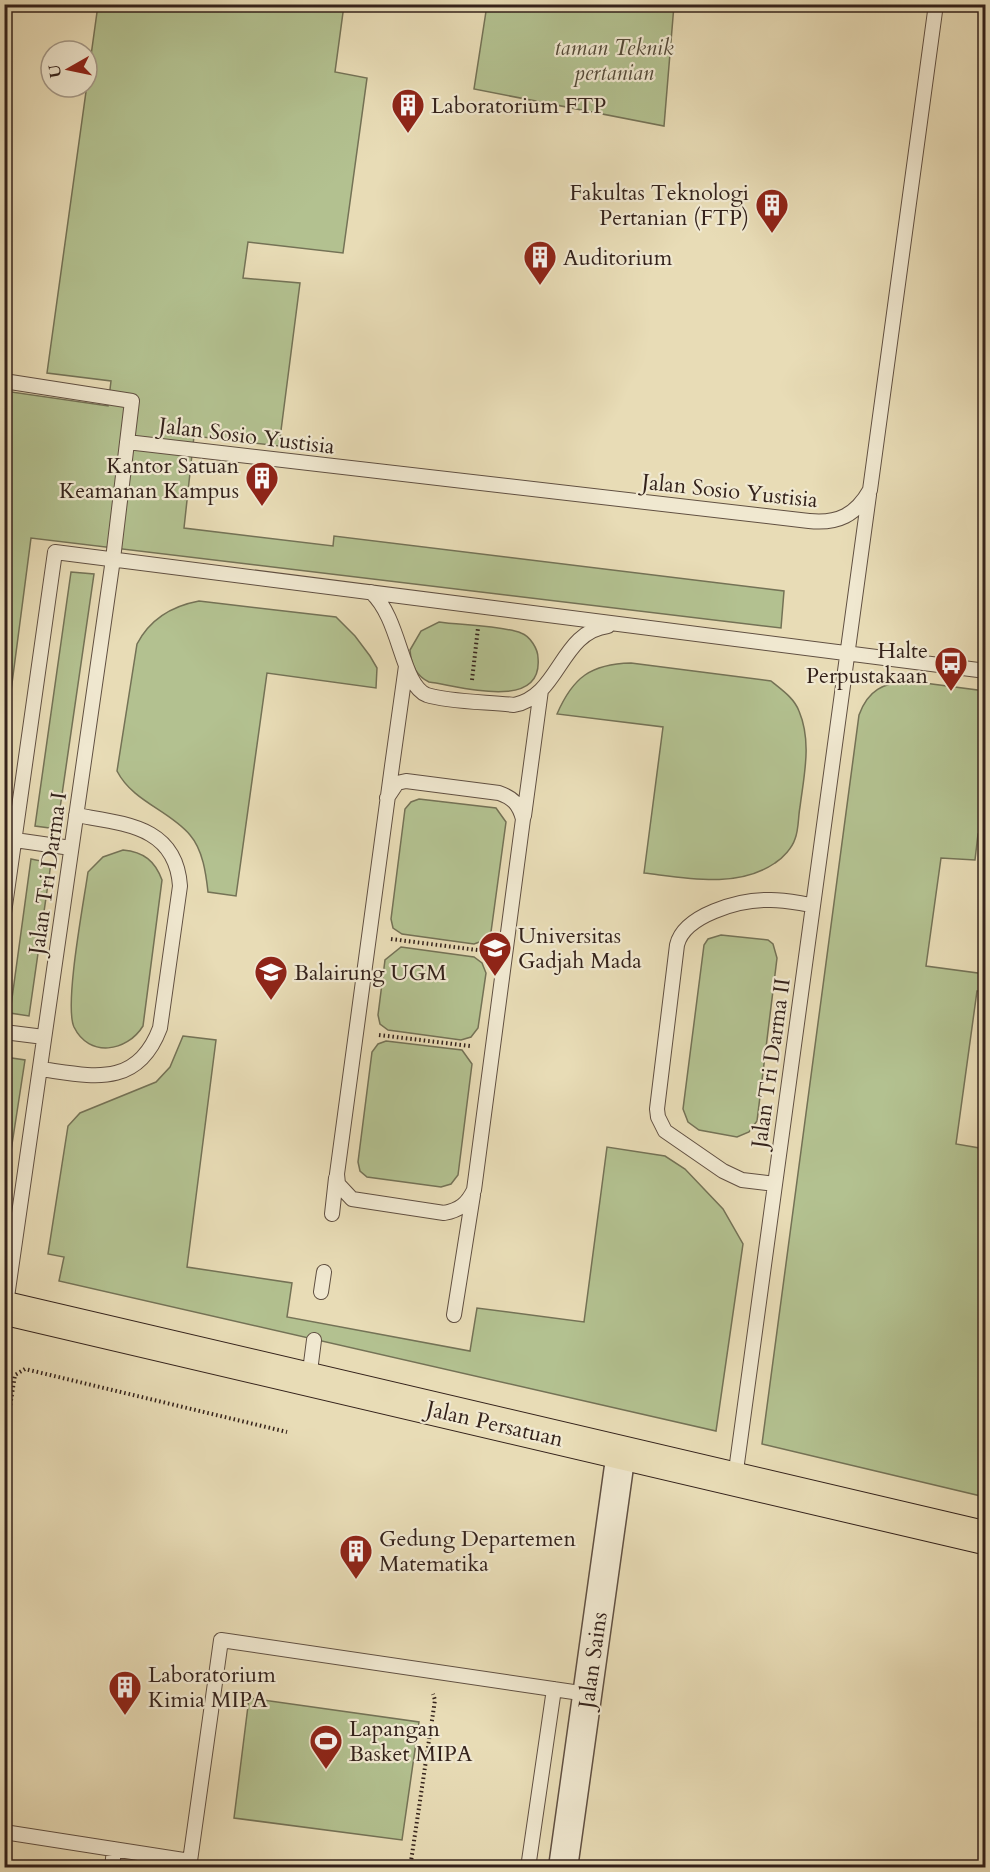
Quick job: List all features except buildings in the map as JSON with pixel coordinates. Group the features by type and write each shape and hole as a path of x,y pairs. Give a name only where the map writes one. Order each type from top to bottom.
{"main road":[{"name":"Jalan Persatuan","path":"5,1311 735,1478 986,1538"}],"street":[{"name":"Jalan Sains","path":"563,1868 621,1452"}],"lane":[{"path":"870,489 936,4"},
{"name":"Jalan Sosio Yustisia","path":"4,381 132,401 127,442 823,522 849,515 863,502 870,489"},
{"name":"Jalan Tri Darma I","path":"5,1311 113,559 127,442"},
{"name":"Jalan Tri Darma II","path":"735,1478 870,489"},
{"path":"4,913 55,552 986,671"},
{"path":"371,592 390,616 408,675 419,690 428,695 514,705 526,703 541,690 579,638 602,627 622,624"},
{"path":"332,1214 406,666"},
{"path":"454,1315 474,1190 491,1049 541,690"},
{"path":"387,798 397,783 406,781 500,793 511,797 519,806 524,819"},
{"path":"40,1069 98,1077 114,1075 130,1068 142,1059 153,1047 160,1028 180,886 179,869 173,855 149,832 131,825 76,815"},
{"path":"15,840 71,848"},
{"path":"775,1184 732,1176 673,1136 660,1124 657,1109 677,945 683,930 696,918 751,901 770,899 813,905"},
{"path":"4,1032 44,1037"},
{"path":"337,1174 338,1184 352,1199 444,1213 456,1210 468,1202 474,1190"},
{"path":"321,1292 324,1272"},
{"path":"309,1380 314,1340"},
{"path":"4,1832 190,1861 221,1640 587,1694"},
{"path":"528,1868 554,1689"},
{"path":"112,1868 114,1849"}],"path":[{"path":"469,700 481,606"},
{"path":"370,937 505,954"},
{"path":"356,1032 491,1049"},
{"path":"4,1445 15,1375 25,1369 287,1431"},
{"path":"410,1868 435,1700 430,1691 419,1686 420,1669"}],"green space":[{"path":"98,5 344,5 335,72 367,78 343,253 248,242 243,278 300,283 279,446 194,436 184,528 333,546 334,536 784,591 781,628 31,538 5,737 5,391 108,406 111,381 47,373 85,99 99,99 99,39 93,39"},
{"name":"taman Teknik pertanian","path":"487,5 674,5 664,126 474,89"},
{"path":"71,572 94,574 57,829 35,826"},
{"path":"199,601 336,617 355,636 377,668 376,688 267,673 236,896 208,892 201,855 190,835 172,819 132,791 117,771 137,644 148,627 163,615 180,606"},
{"path":"439,622 504,629 524,635 533,643 537,651 536,675 527,685 514,690 497,692 429,682 415,669 410,650 421,631"},
{"path":"631,663 771,681 794,702 803,723 805,735 805,771 794,842 778,861 760,871 728,879 694,879 644,873 663,727 557,714 570,691 585,675 605,666"},
{"path":"909,681 985,691 985,835 978,834 975,860 941,858 926,966 985,974 985,991 977,991 956,1144 985,1149 985,1497 762,1444 859,715 867,699 878,689"},
{"path":"419,799 496,808 506,822 491,932 485,940 474,944 402,934 393,928 391,919 405,809 411,802"},
{"path":"123,850 143,855 156,868 162,880 143,1026 136,1035 118,1046 98,1047 89,1044 74,1027 71,998 76,952 88,872 103,857"},
{"path":"31,859 51,863 29,1016 10,1013"},
{"path":"721,935 768,940 773,944 777,958 757,1121 749,1132 737,1137 699,1130 688,1122 683,1109 704,945 708,939"},
{"path":"401,947 474,957 482,963 486,973 478,1028 471,1037 461,1040 388,1030 380,1024 378,1015 385,960"},
{"path":"183,1036 216,1040 187,1267 292,1283 287,1317 470,1351 477,1308 584,1322 607,1147 665,1156 685,1169 723,1209 743,1244 716,1431 59,1281 64,1257 48,1254 68,1126 80,1113 156,1082 170,1067"},
{"path":"386,1041 462,1050 472,1064 458,1175 451,1184 441,1187 367,1177 360,1171 358,1162 372,1052 378,1044"},
{"path":"4,1057 25,1060 5,1190"},
{"name":"Lapangan Basket MIPA","path":"249,1698 419,1722 402,1840 234,1818"}],"place":[{"name":"Laboratorium FTP","path":"408,134"},
{"name":"Fakultas Teknologi Pertanian (FTP)","path":"772,234"},
{"name":"Auditorium","path":"540,286"},
{"name":"Kantor Satuan Keamanan Kampus","path":"262,507"},
{"name":"Halte Perpustakaan","path":"951,692"},
{"name":"Universitas Gadjah Mada","path":"495,977"},
{"name":"Balairung UGM","path":"271,1001"},
{"name":"Gedung Departemen Matematika","path":"356,1580"},
{"name":"Laboratorium Kimia MIPA","path":"125,1716"},
{"name":"Lapangan Basket MIPA","path":"326,1770"}]}
